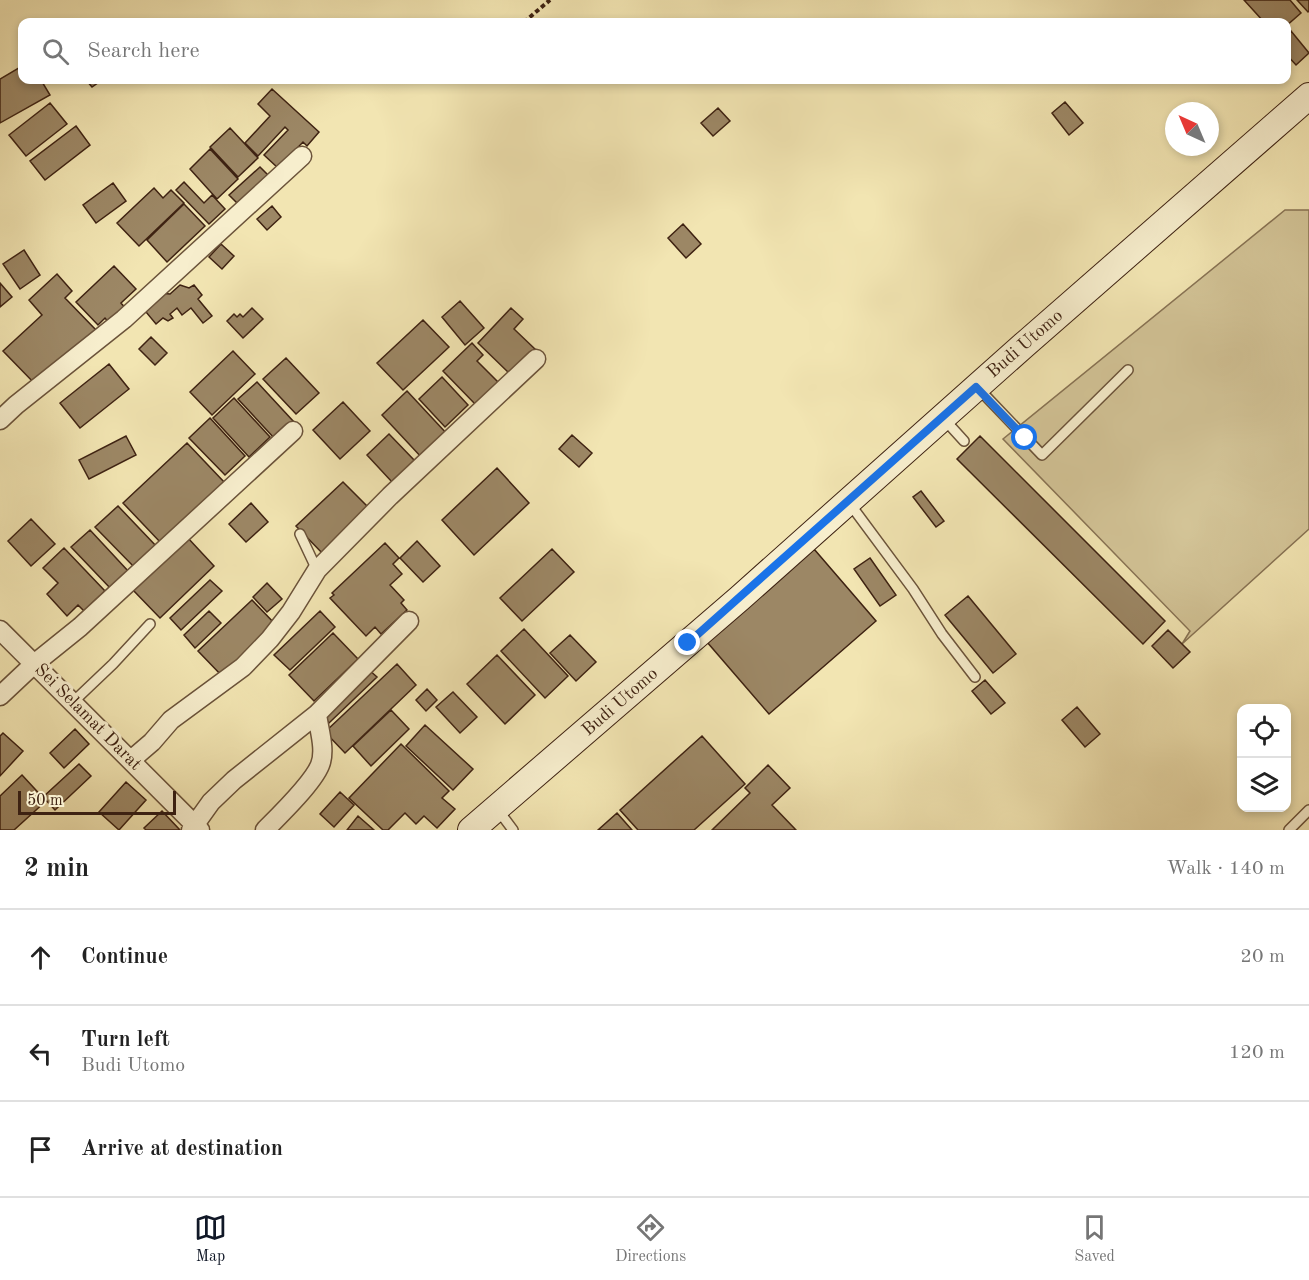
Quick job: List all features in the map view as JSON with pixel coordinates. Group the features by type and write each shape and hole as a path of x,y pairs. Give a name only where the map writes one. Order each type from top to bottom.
{"street":[{"name":"Budi Utomo","path":"471,830 740,598 976,387 1309,96"},
{"path":"0,420 124,319 302,156"},
{"path":"130,760 152,742 171,720 243,668 291,612 317,570 390,496 536,359"},
{"path":"0,696 34,664 80,627 292,431"},
{"path":"195,828 211,802 234,780 317,714 409,621"},
{"name":"Sei Selamat Darat","path":"0,630 195,828"},
{"path":"269,826 301,793 320,766 322,747 317,714"}],"lane":[{"path":"976,387 1042,455 1128,370"},
{"path":"943,417 964,441"},
{"path":"848,502 914,589 942,634 975,676"},
{"path":"300,534 317,570"},
{"path":"72,703 150,624"},
{"path":"496,808 513,830"},
{"path":"1289,830 1309,810"}],"path":[{"path":"529,18 550,0"}],"shaded area":[{"path":"1285,210 1309,210 1309,529 1182,644 1190,631 1003,439"}],"building":[{"path":"1244,0 1290,0 1301,13 1291,22 1291,18 1260,18"},
{"path":"1297,0 1309,0 1308,12"},
{"path":"1291,31 1309,53 1296,65 1291,60"},
{"path":"18,68 18,84 43,84 50,95 0,123 0,79"},
{"path":"272,89 319,132 307,146 303,142 278,168 264,155 288,130 285,127 258,156 245,143 270,116 258,104"},
{"path":"1065,102 1083,123 1069,135 1052,113"},
{"path":"50,103 67,124 26,156 9,135"},
{"path":"718,108 730,121 713,136 701,123"},
{"path":"76,126 90,145 45,180 30,161"},
{"path":"230,128 258,158 238,177 210,147"},
{"path":"210,149 238,179 217,199 190,169"},
{"path":"260,167 270,177 240,206 229,195"},
{"path":"184,182 204,203 212,195 225,209 209,224 176,190"},
{"path":"113,183 126,201 96,223 83,205"},
{"path":"154,188 163,198 171,190 184,203 139,246 117,223"},
{"path":"184,204 205,226 167,262 147,240"},
{"path":"272,206 281,217 267,230 257,219"},
{"path":"683,224 701,244 686,258 668,238"},
{"path":"221,244 234,256 222,269 209,257"},
{"path":"24,250 40,275 20,289 3,264"},
{"path":"114,266 136,289 121,303 127,310 111,325 105,318 98,325 76,302"},
{"path":"57,274 72,291 65,298 96,330 37,386 3,351 42,315 29,300"},
{"path":"0,283 12,297 0,307"},
{"path":"180,285 189,288 194,285 202,295 198,299 212,316 203,323 191,308 182,315 177,308 170,314 173,318 168,321 163,318 156,324 141,306 159,293 170,294"},
{"path":"460,301 484,328 465,345 442,317"},
{"path":"252,308 263,319 243,338 227,321 234,314 237,317 240,314 243,317"},
{"path":"511,308 523,319 514,329 536,350 511,375 478,343"},
{"path":"423,320 449,347 403,390 377,363"},
{"path":"151,337 167,353 155,365 139,349"},
{"path":"472,343 483,355 477,361 499,383 476,405 443,371"},
{"path":"233,351 255,374 212,415 190,392"},
{"path":"286,358 319,393 296,414 263,379"},
{"path":"109,364 129,389 80,428 60,403"},
{"path":"442,377 468,405 445,427 419,399"},
{"path":"257,382 294,422 275,439 238,399"},
{"path":"407,391 448,435 423,459 382,415"},
{"path":"234,398 270,437 249,457 213,418"},
{"path":"343,402 370,431 340,459 313,430"},
{"path":"210,418 245,456 225,475 189,438"},
{"path":"389,434 415,461 392,482 367,455"},
{"path":"572,435 592,453 579,467 559,449"},
{"path":"126,436 136,455 89,479 79,460"},
{"path":"980,436 1165,621 1143,644 957,459"},
{"path":"187,443 225,483 161,543 123,503"},
{"path":"497,468 529,503 474,555 442,520"},
{"path":"343,482 371,510 324,555 296,526"},
{"path":"921,491 944,521 936,527 913,497"},
{"path":"251,503 268,522 246,542 229,524"},
{"path":"118,506 158,548 136,569 95,527"},
{"path":"31,519 55,544 31,566 8,541"},
{"path":"90,530 129,572 111,589 71,547"},
{"path":"187,537 214,566 160,618 132,589"},
{"path":"417,541 440,566 423,582 400,558"},
{"path":"385,543 399,558 393,564 402,574 390,585 404,600 401,603 407,610 381,634 375,627 366,636 330,598 334,595 332,593"},
{"path":"64,548 105,591 84,611 78,605 67,616 47,594 58,583 43,568"},
{"path":"552,549 574,572 522,621 500,598"},
{"path":"814,549 876,621 769,714 707,642"},
{"path":"870,558 896,595 880,606 854,569"},
{"path":"210,580 222,591 181,630 170,618"},
{"path":"267,583 282,599 267,612 253,597"},
{"path":"968,596 1016,654 993,673 945,615"},
{"path":"252,600 277,626 223,677 198,651"},
{"path":"209,611 221,623 195,648 184,635"},
{"path":"320,611 335,627 290,670 274,655"},
{"path":"524,629 568,676 545,698 501,651"},
{"path":"1168,630 1190,652 1173,668 1152,646"},
{"path":"333,633 358,659 314,701 289,675"},
{"path":"570,635 596,662 576,681 550,653"},
{"path":"497,655 535,695 505,724 467,684"},
{"path":"397,664 416,685 345,753 325,732"},
{"path":"368,669 377,677 329,723 321,713"},
{"path":"985,680 1005,703 991,714 972,691"},
{"path":"427,689 437,700 426,711 416,700"},
{"path":"453,692 477,717 460,733 436,707"},
{"path":"1077,707 1100,734 1085,747 1062,720"},
{"path":"391,710 409,729 371,766 353,746"},
{"path":"425,725 473,769 453,790 406,746"},
{"path":"75,729 89,744 64,768 50,753"},
{"path":"3,733 23,751 0,776 0,736"},
{"path":"702,736 745,784 694,830 638,830 620,810"},
{"path":"401,744 449,791 442,798 455,809 437,828 424,816 416,824 405,813 388,830 383,830 349,798"},
{"path":"79,764 91,776 55,810 43,797"},
{"path":"768,765 790,788 772,805 796,830 712,830 750,793 745,788"},
{"path":"22,775 46,801 14,830 0,830 0,796"},
{"path":"126,782 146,800 119,830 99,812"},
{"path":"340,792 354,805 334,827 320,814"},
{"path":"162,811 180,830 146,830 144,828"},
{"path":"617,813 632,830 598,830"},
{"path":"358,816 374,830 347,830"}],"route":[{"path":"688,643 976,387 1025,438"}]}
